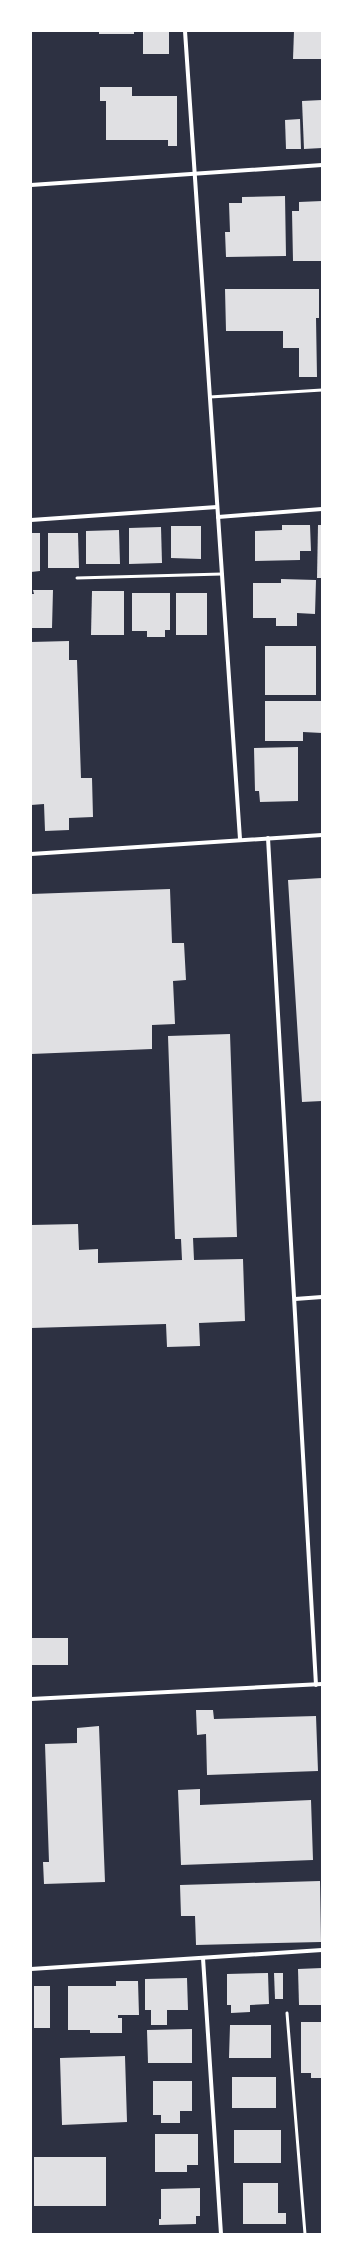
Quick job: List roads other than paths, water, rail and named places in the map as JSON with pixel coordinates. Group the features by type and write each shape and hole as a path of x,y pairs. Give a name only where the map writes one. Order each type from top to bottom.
{"street":[{"path":"185,31 240,839"},
{"path":"31,185 322,165"},
{"path":"31,520 218,507"},
{"path":"218,517 322,509"},
{"path":"31,854 240,839 322,835"},
{"path":"268,838 316,1685"},
{"path":"295,1300 322,1298"},
{"path":"31,1699 322,1684"},
{"path":"31,1969 322,1950"},
{"path":"203,1958 221,2234"}],"lane":[{"path":"210,397 322,390"},
{"path":"77,578 222,574"},
{"path":"287,2013 305,2234"}]}
